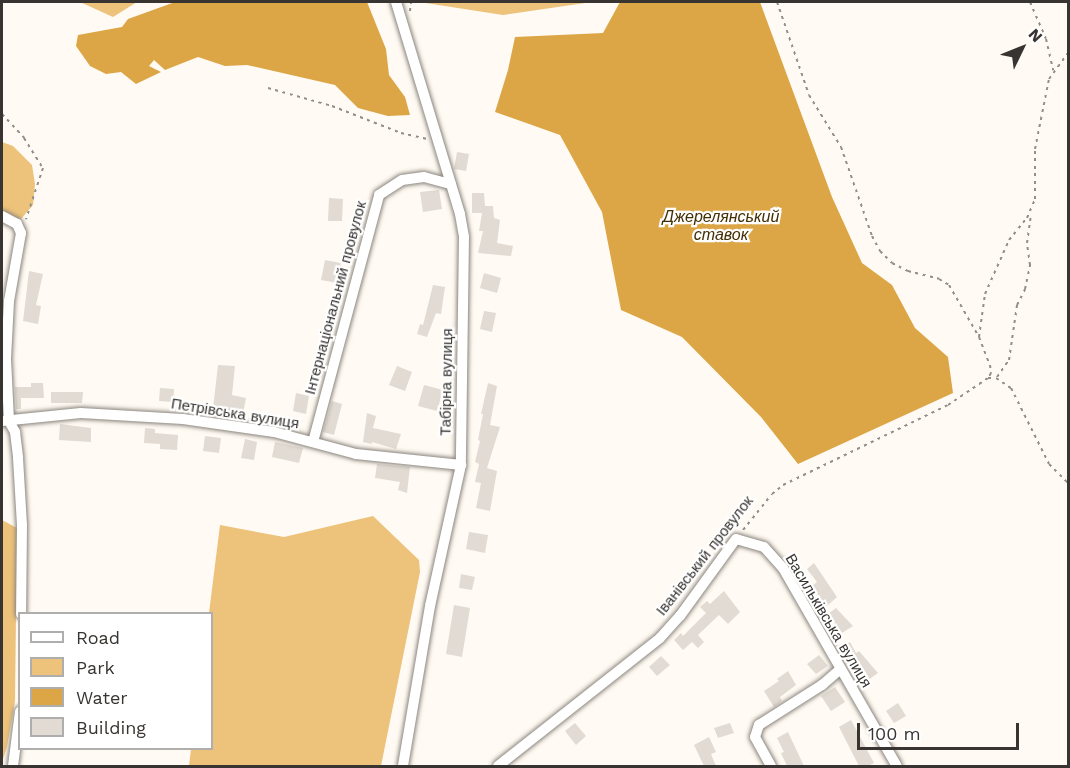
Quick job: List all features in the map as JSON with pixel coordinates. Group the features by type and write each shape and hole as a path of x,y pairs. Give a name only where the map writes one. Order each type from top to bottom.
{"street":[{"name":"Табірна вулиця","path":"396,2 451,184 464,237 461,465 430,606 403,766"},
{"name":"Інтернаціональний провулок","path":"313,442 379,195 402,180 424,177 451,184"},
{"path":"2,216 17,224 21,233 9,301 5,421 15,432 18,458 22,525 21,612"},
{"name":"Петрівська вулиця","path":"5,421 81,413 183,419 274,432 356,454 461,465"},
{"name":"Васильківська вулиця","path":"736,539 764,547 783,568 897,766"},
{"name":"Іванівський провулок","path":"498,766 660,638 680,616 736,539"},
{"path":"771,766 755,737 759,724 822,685 840,670"},
{"path":"13,766 18,727"}],"path":[{"path":"777,2 809,95 841,147 872,236 880,251 892,263 908,271 939,279 949,285 979,337 990,365 991,373 988,378 996,378 1011,388 1049,464 1068,483"},
{"path":"1030,2 1046,39 1053,72"},
{"path":"979,337 984,294 1009,240 1028,218 1035,199 1035,149 1049,79 1068,53"},
{"path":"268,88 332,106 401,133 438,142"},
{"path":"2,114 24,138 43,168 21,233"},
{"path":"996,378 1008,360 1017,305 1025,289 1030,265 1027,243 1031,210"},
{"name":"Іванівський провулок","path":"736,539 772,494 783,485 948,405 988,378"}],"green space":[{"path":"80,2 137,2 113,17"},
{"path":"419,2 592,2 503,15"},
{"path":"2,142 13,146 32,165 35,184 33,205 21,219 2,213"},
{"path":"373,516 419,560 420,572 381,766 189,766 191,750 213,750 213,612 209,612 220,525 284,537"},
{"path":"2,520 17,528 15,701 2,762"}],"water":[{"path":"175,2 367,2 386,49 389,75 405,97 410,115 388,116 358,108 335,85 247,65 225,66 198,57 165,70 154,60 149,66 161,72 136,84 121,72 106,74 90,66 76,46 78,35 122,27 128,19"},
{"name":"Джерелянський ставок","path":"620,2 760,2 832,197 862,263 892,285 915,328 948,357 953,393 798,464 761,417 682,337 621,310 602,212 560,135 495,112 515,37 603,33"}],"building":[{"path":"457,152 469,154 466,171 454,169"},
{"path":"439,190 442,209 423,212 420,192"},
{"path":"472,193 484,193 485,206 493,206 494,218 500,220 497,243 513,246 511,256 478,253 483,231 479,231 482,213 472,213"},
{"path":"329,198 343,199 342,221 328,221"},
{"path":"325,260 341,263 337,283 321,280"},
{"path":"29,271 43,274 36,305 41,306 38,324 23,321"},
{"path":"484,273 501,278 497,293 480,288"},
{"path":"433,285 445,287 441,314 436,313 427,337 417,334 420,324 423,325"},
{"path":"484,311 496,313 492,332 480,329"},
{"path":"218,365 235,366 232,395 246,398 243,414 213,408"},
{"path":"397,366 412,372 405,391 389,385"},
{"path":"31,383 43,383 44,398 21,398 21,409 16,409 15,387 31,387"},
{"path":"488,383 497,386 490,425 500,427 487,468 497,471 490,511 476,508 481,483 475,482 479,464 475,462 480,441 478,440 483,414 481,414"},
{"path":"424,385 443,390 437,411 418,406"},
{"path":"160,388 174,389 173,402 159,401"},
{"path":"51,392 83,392 82,403 51,403"},
{"path":"296,393 309,396 306,414 293,411"},
{"path":"332,401 342,404 334,435 323,432"},
{"path":"367,413 376,416 373,428 401,434 396,449 372,442 372,444 363,442"},
{"path":"60,424 91,428 91,442 59,440"},
{"path":"145,428 155,429 155,433 178,435 177,450 160,449 160,444 144,443"},
{"path":"205,436 221,438 219,453 203,451"},
{"path":"245,439 257,442 254,460 241,458"},
{"path":"275,442 303,448 299,463 272,457"},
{"path":"377,464 410,467 407,493 398,490 400,482 375,478"},
{"path":"469,532 488,535 485,553 466,549"},
{"path":"814,563 837,597 827,606 811,587 817,582 807,569"},
{"path":"461,574 475,577 472,590 459,588"},
{"path":"724,591 740,612 728,624 719,615 698,635 704,642 698,648 692,642 683,650 674,640 681,633 683,636 706,613 700,607 707,601 710,604"},
{"path":"454,605 470,608 462,657 446,654"},
{"path":"836,608 853,626 842,633 834,622 830,625 824,617"},
{"path":"850,642 856,653 859,651 878,673 864,683 839,648"},
{"path":"819,655 828,666 816,674 807,664"},
{"path":"661,656 670,665 657,676 649,667"},
{"path":"788,671 796,685 780,697 782,701 774,707 764,691 779,681 777,679"},
{"path":"835,687 845,702 831,711 821,696"},
{"path":"898,703 906,716 894,723 886,711"},
{"path":"851,720 874,763 868,766 859,766 839,727"},
{"path":"575,723 586,736 576,745 565,731"},
{"path":"730,723 734,733 718,738 714,728"},
{"path":"788,732 804,766 787,766 781,753 784,752 777,738"},
{"path":"709,737 716,752 711,754 716,766 704,766 694,745"}]}
